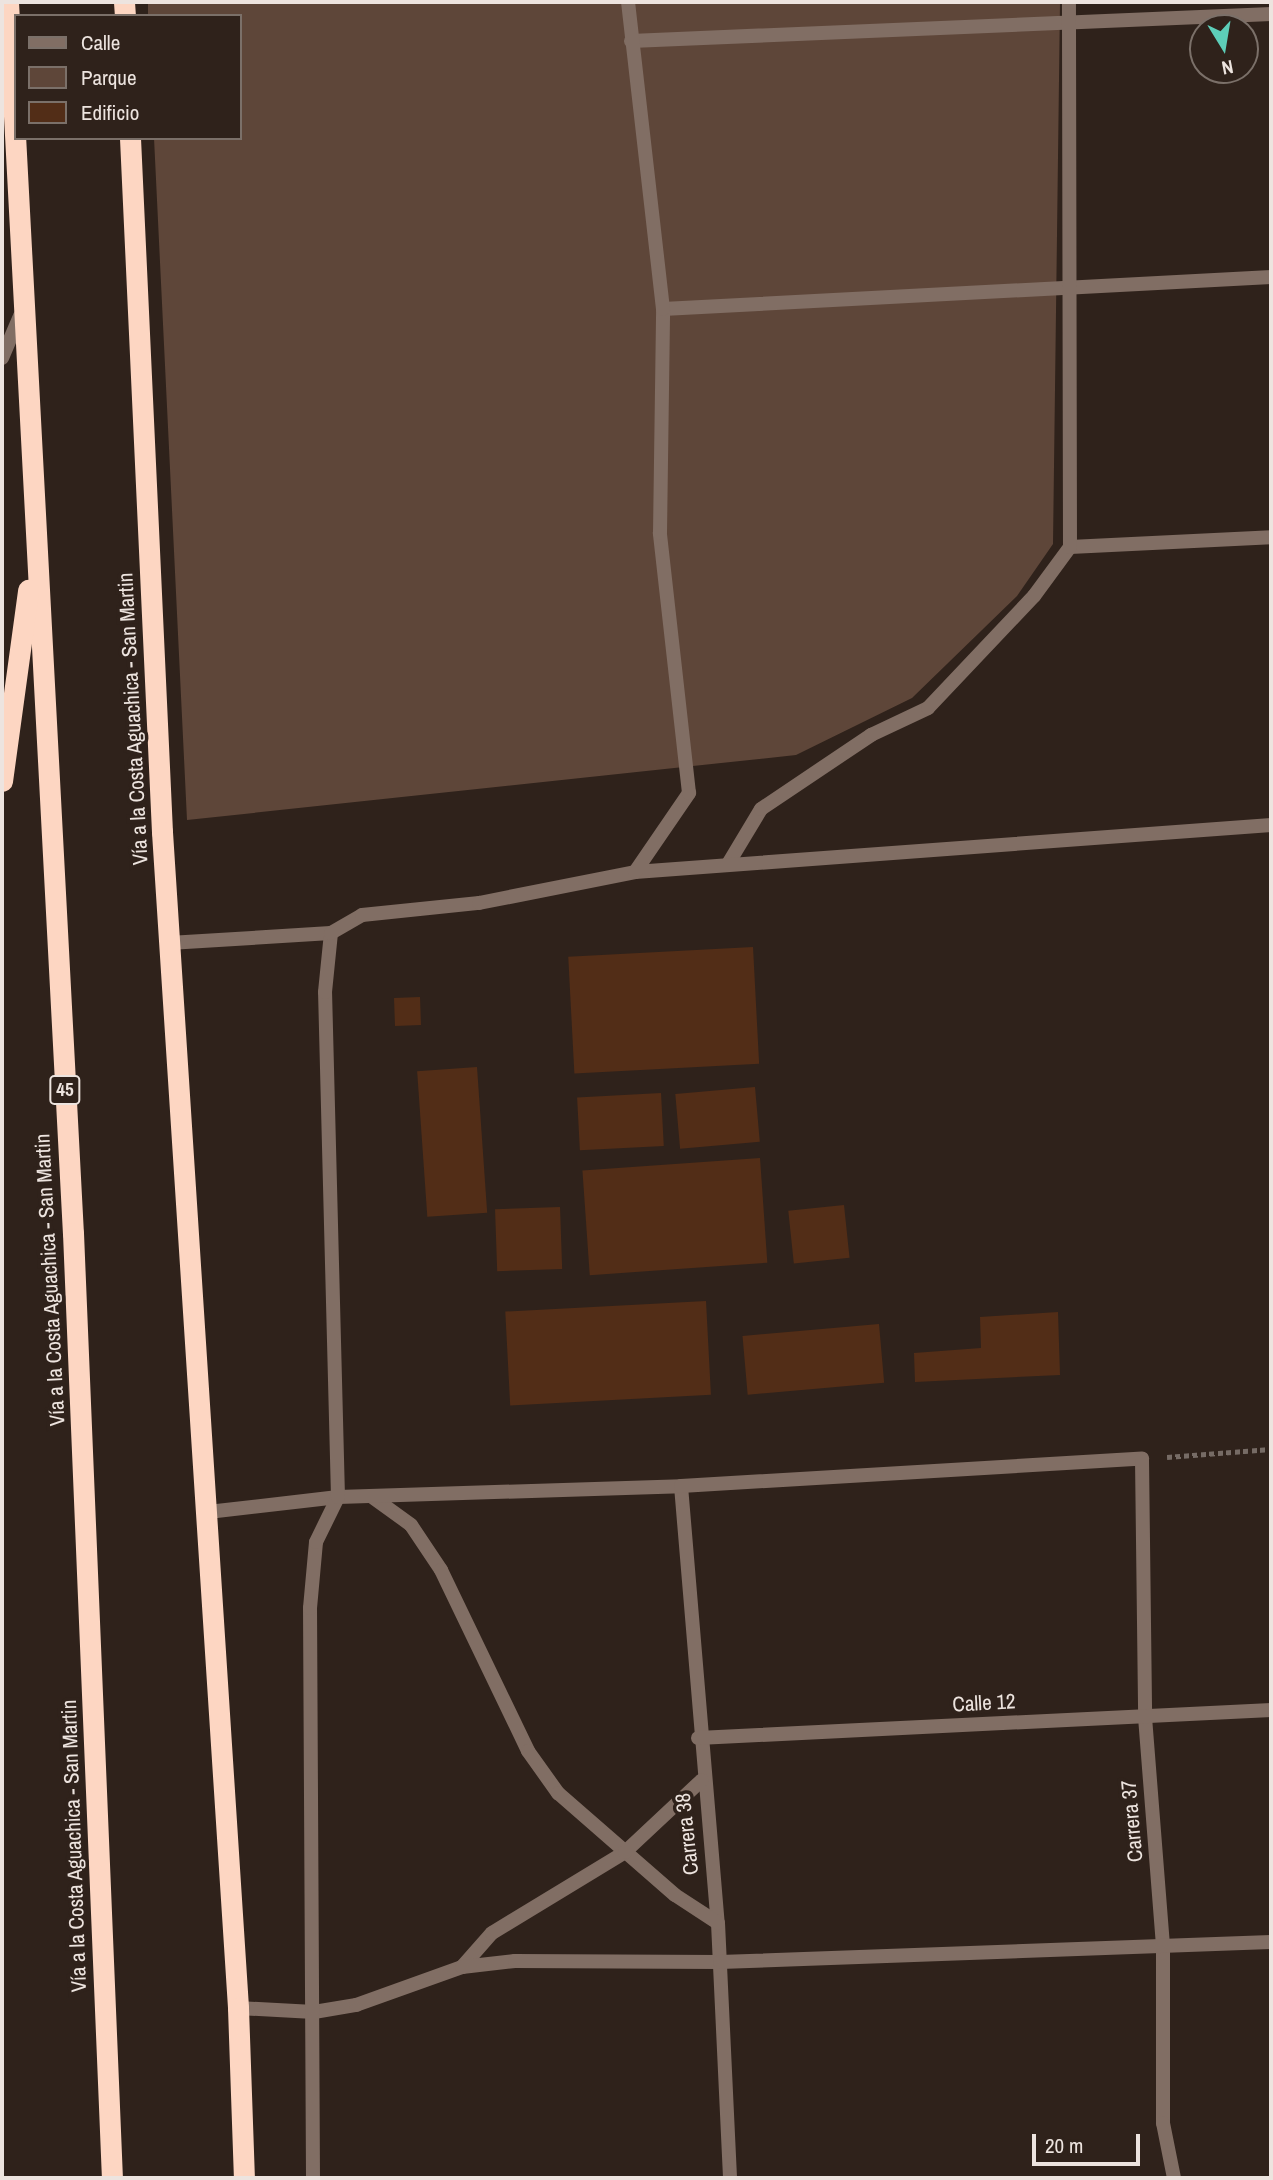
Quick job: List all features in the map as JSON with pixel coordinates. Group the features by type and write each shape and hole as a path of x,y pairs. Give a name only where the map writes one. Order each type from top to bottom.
{"highway":[{"name":"Vía a la Costa Aguachica - San Martin","path":"8,2 20,316 35,536 73,1233 112,2178"},
{"name":"Vía a la Costa Aguachica - San Martin","path":"130,140 169,943 239,2008 244,2178"},
{"path":"2,781 35,536"}],"street":[{"path":"628,2 663,309 660,533 689,793 635,872"},
{"path":"727,864 761,809 871,735 928,708 1034,596 1070,547 1069,2"},
{"path":"631,41 1271,14"},
{"path":"663,309 1070,286 1271,278"},
{"path":"2,358 20,316"},
{"path":"1070,547 1271,537"},
{"path":"169,943 331,933 362,915 479,903 635,872 1271,825"},
{"path":"313,2178 310,1608 316,1542 338,1497 325,992 331,933"},
{"path":"208,1512 338,1497 681,1486 1142,1459"},
{"name":"Carrera 37","path":"1142,1459 1145,1717 1163,1948 1163,2123 1174,2178"},
{"name":"Carrera 38","path":"681,1486 698,1738 718,1923 730,2178"},
{"path":"372,1496 411,1525 441,1570 536,1762 558,1793 625,1852 718,1923"},
{"name":"Calle 12","path":"698,1738 1271,1710"},
{"path":"462,1967 492,1933 625,1852 702,1780"},
{"path":"239,2008 314,2012 356,2005 462,1967 719,1962 1271,1942"}],"path":[{"path":"1142,1459 1271,1449"}],"green space":[{"path":"148,2 1060,2 1053,544 1017,596 912,698 796,755 187,820 154,140 242,140 242,14 148,14"}],"building":[{"path":"753,947 759,1064 574,1074 568,957"},
{"path":"420,997 421,1025 395,1026 394,998"},
{"path":"477,1067 487,1213 427,1217 417,1071"},
{"path":"755,1087 760,1142 680,1149 675,1094"},
{"path":"661,1093 664,1146 580,1150 577,1097"},
{"path":"760,1158 767,1263 590,1275 582,1170"},
{"path":"844,1205 850,1258 794,1264 788,1211"},
{"path":"560,1207 562,1269 497,1271 495,1209"},
{"path":"706,1301 711,1395 510,1405 505,1312"},
{"path":"1058,1312 1060,1375 915,1382 914,1353 981,1348 980,1317"},
{"path":"879,1324 884,1383 748,1395 743,1336"}]}
